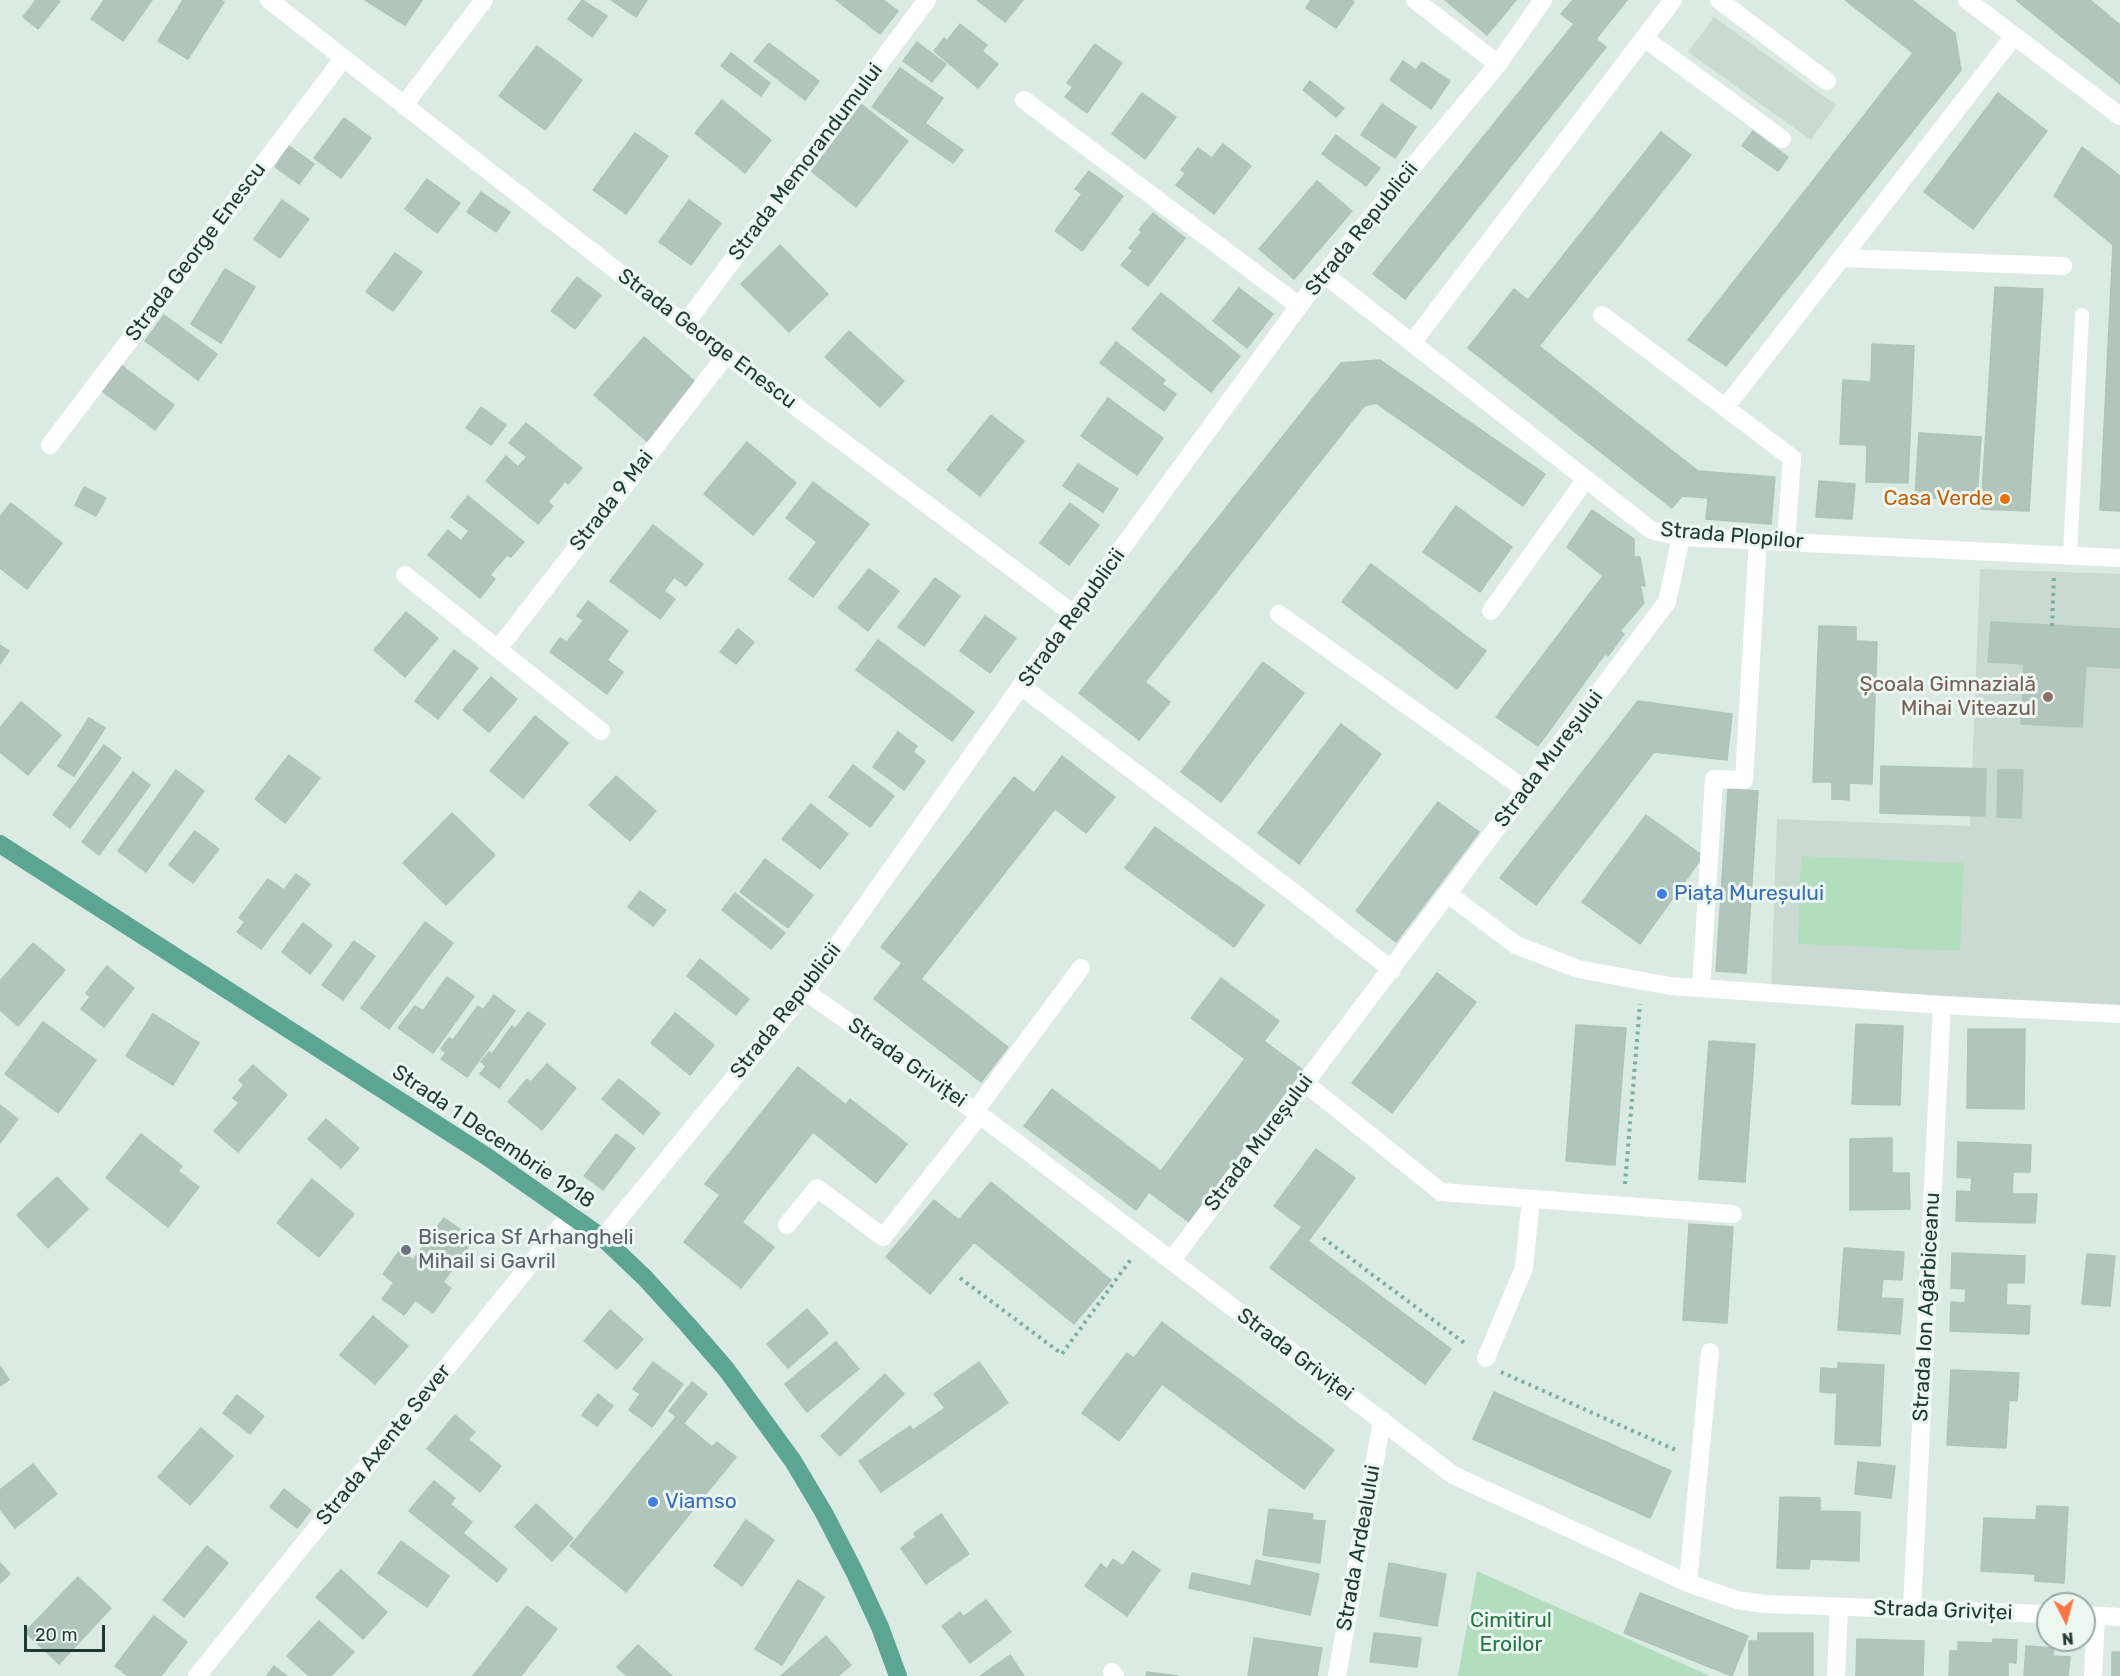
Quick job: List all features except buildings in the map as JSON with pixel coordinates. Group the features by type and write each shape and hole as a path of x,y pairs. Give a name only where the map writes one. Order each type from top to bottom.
{"main road":[{"name":"Strada 1 Decembrie 1918","path":"0,844 486,1156 603,1238 645,1278 726,1369 793,1461 855,1573 880,1627 898,1676"}],"street":[{"name":"Strada George Enescu","path":"269,0 685,324 1075,615"},
{"path":"404,105 484,0"},
{"name":"Strada Memorandumului","path":"685,324 927,0"},
{"path":"1415,0 1498,64"},
{"name":"Strada Republicii","path":"603,1238 805,991 1021,686 1299,306 1498,64 1543,0"},
{"path":"1412,343 1673,0"},
{"path":"1719,0 1827,81"},
{"path":"1967,0 2120,116"},
{"path":"1725,408 2014,36"},
{"path":"1644,38 1782,139"},
{"name":"Strada George Enescu","path":"50,445 343,58"},
{"path":"1024,100 1299,306"},
{"path":"1842,258 2063,266"},
{"name":"Strada Plopilor","path":"1324,274 1652,530 1682,537 2120,558"},
{"path":"1602,315 1792,458 1786,542"},
{"name":"Strada 9 Mai","path":"498,649 727,354"},
{"path":"1491,611 1586,479"},
{"name":"Strada Mureșului","path":"1171,1261 1667,602 1682,537"},
{"path":"1701,988 1714,778 1744,780 1758,540"},
{"path":"405,575 601,731"},
{"path":"1279,614 1526,790"},
{"path":"1021,686 1392,970"},
{"path":"1448,894 1516,945 1578,969 1642,981 1670,986 1942,1005 2120,1014"},
{"path":"788,1225 817,1188 883,1237 977,1113 1082,968"},
{"name":"Strada Griviței","path":"805,991 977,1113 1453,1474 1688,1583 1737,1600 1765,1604 2036,1614"},
{"name":"Strada Ion Agârbiceanu","path":"1912,1609 1942,1005"},
{"path":"1305,1083 1441,1192 1733,1214"},
{"path":"1486,1359 1524,1268 1531,1199"},
{"name":"Strada Axente Sever","path":"197,1676 571,1214"},
{"path":"1688,1583 1710,1352"},
{"name":"Strada Ardealului","path":"1337,1676 1382,1420"},
{"path":"1836,1676 1839,1607"},
{"path":"2096,1616 2120,1617"},
{"path":"2092,1652 2093,1676"}],"lane":[{"path":"2063,555 2082,315"}],"path":[{"path":"2052,626 2063,555"},
{"path":"1624,1206 1642,981"},
{"path":"960,1278 1062,1354 1145,1240"}],"shaded area":[{"path":"1714,17 1836,105 1811,140 1688,52"},
{"name":"Școala Gimnazială Mihai Viteazul","path":"1980,569 2120,574 2120,1006 1771,993 1777,819 1970,826"}],"green space":[{"path":"1801,856 1964,863 1960,951 1798,944"},
{"name":"Cimitirul Eroilor","path":"1477,1571 1710,1676 1458,1676"}],"place":[{"name":"Casa Verde","path":"2005,499"},
{"name":"Școala Gimnazială Mihai Viteazul","path":"2048,697"},
{"name":"Piața Mureșului","path":"1662,894"},
{"name":"Biserica Sf Arhangheli Mihail si Gavril","path":"406,1250"},
{"name":"Viamso","path":"653,1502"}]}
